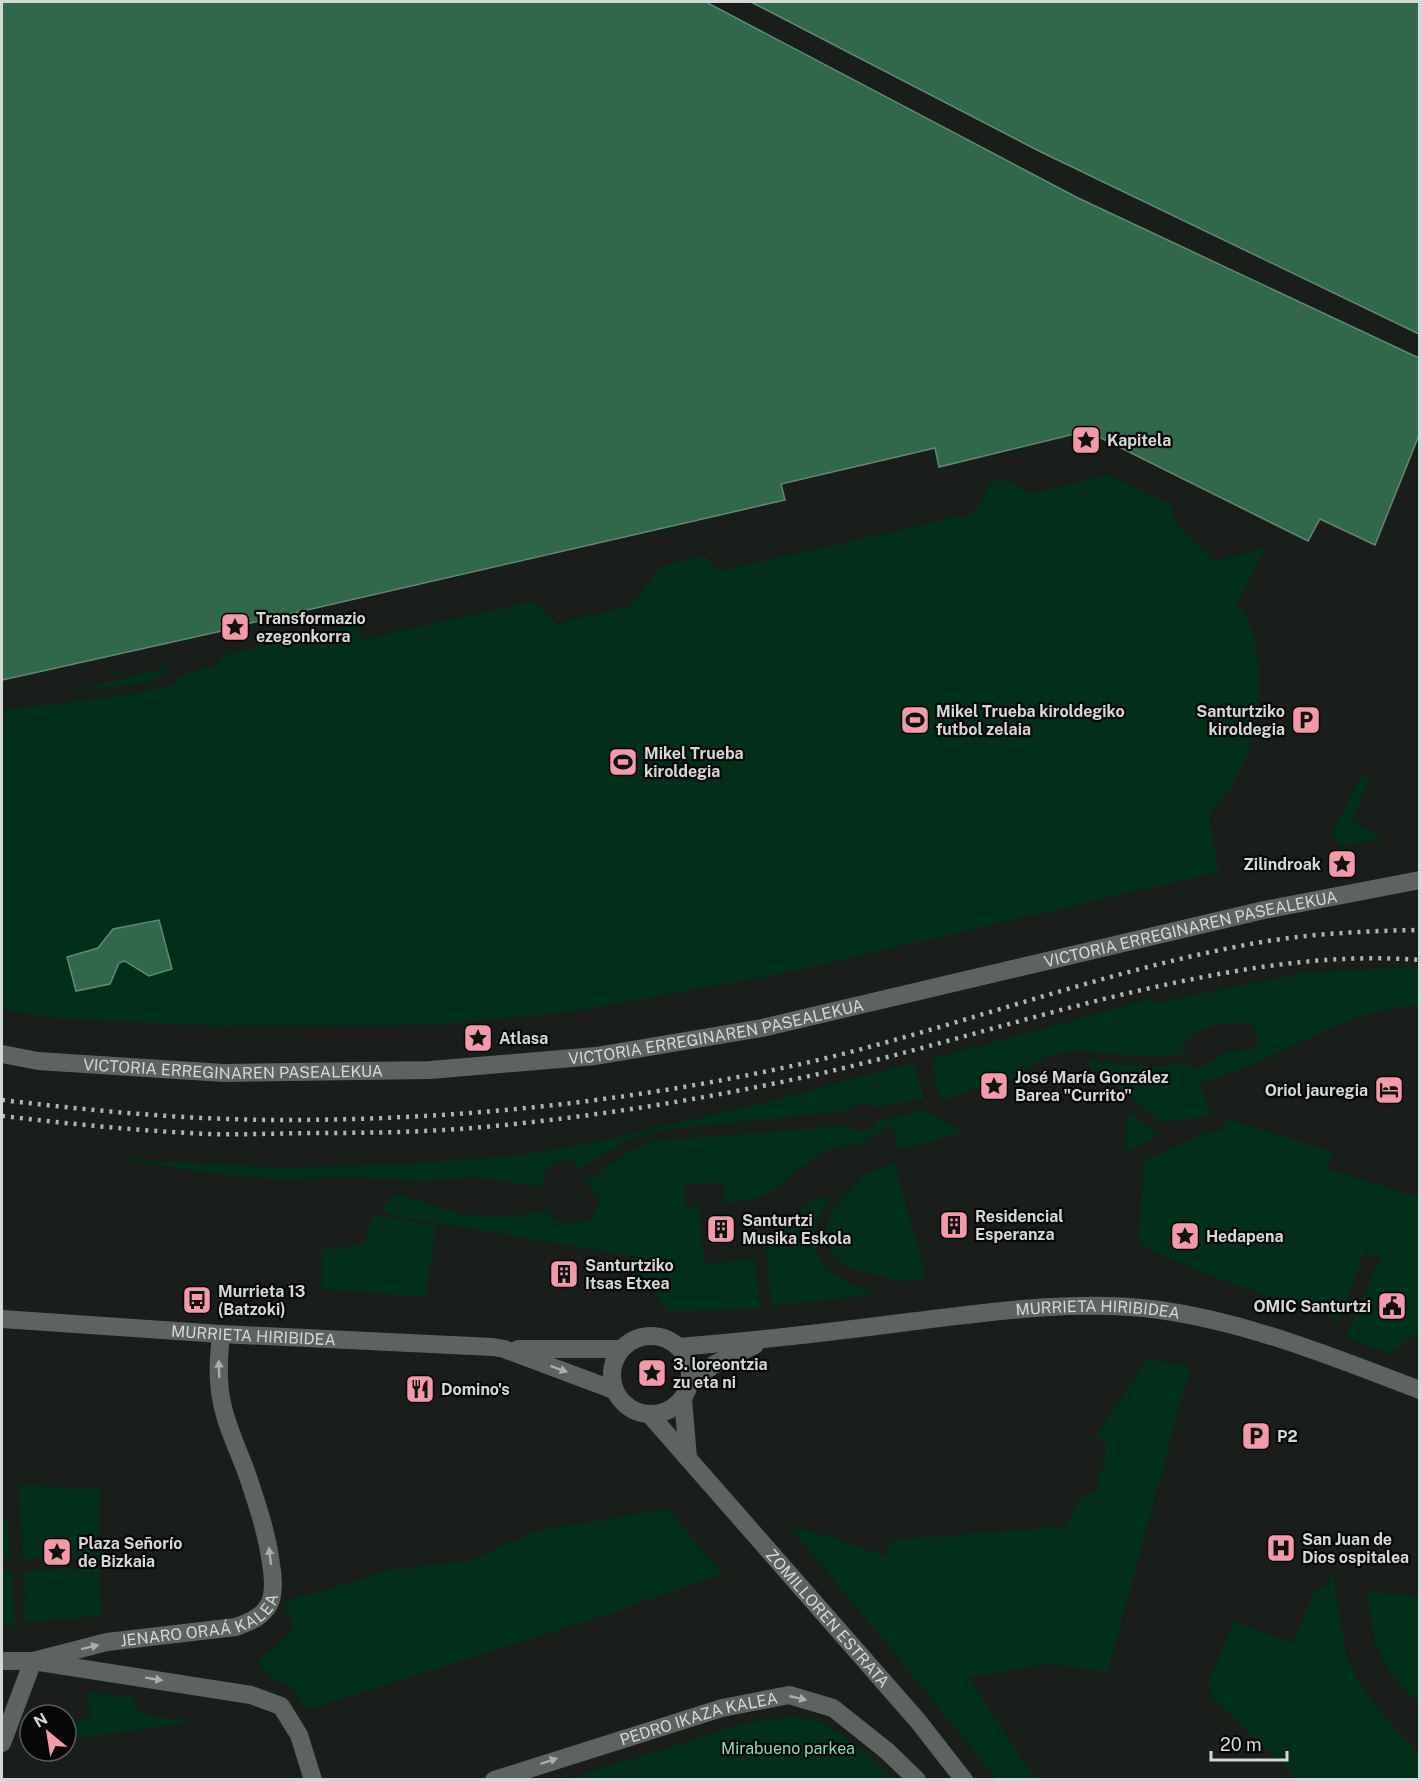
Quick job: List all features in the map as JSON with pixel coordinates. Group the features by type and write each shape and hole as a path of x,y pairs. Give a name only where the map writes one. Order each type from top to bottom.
{"street":[{"name":"VICTORIA ERREGINAREN PASEALEKUA","path":"2,1054 38,1061 224,1073 430,1070 596,1056 762,1028 1264,910 1419,880"},
{"name":"MURRIETA HIRIBIDEA","path":"678,1347 765,1340 957,1316 1081,1305 1159,1310 1214,1320 1272,1335 1419,1390"},
{"name":"MURRIETA HIRIBIDEA","path":"2,1319 221,1334 493,1347 614,1390"},
{"name":"JENARO ORAÁ KALEA","path":"33,1660 107,1642 236,1627 254,1620 271,1600 273,1577 268,1543 220,1397 221,1334"},
{"path":"682,1399 663,1412 650,1414 639,1413 628,1407 614,1390 612,1369 621,1349 631,1341 655,1336 678,1347 684,1355 690,1369 690,1381 682,1399 688,1458"},
{"name":"MURRIETA HIRIBIDEA","path":"690,1381 715,1365 765,1340"},
{"name":"MURRIETA HIRIBIDEA","path":"504,1349 621,1349"},
{"name":"ZOMILLOREN ESTRATA","path":"650,1414 918,1721 964,1779"},
{"name":"JENARO ORAÁ KALEA","path":"2,1661 33,1660 250,1695 281,1706 299,1735 313,1779"},
{"path":"2,1743 33,1660"},
{"name":"PEDRO IKAZA KALEA","path":"494,1779 722,1708 789,1695 833,1707 917,1779"}],"green space":[{"name":"Mikel Trueba kiroldegia","path":"1109,475 1172,505 1174,521 1215,561 1266,548 1235,608 1244,610 1251,630 1259,673 1259,694 1253,737 1246,757 1232,787 1209,814 1219,872 780,974 574,1011 424,1025 220,1026 55,1018 2,1009 2,710 128,695 172,685 180,675 216,665 224,655 359,625 362,640 534,601 557,624 632,605 660,567 705,556 717,572 975,513 991,482 1004,479 1031,494"},
{"path":"171,667 153,681 62,693"},
{"path":"1362,776 1369,779 1352,820 1382,839 1340,846 1332,833"},
{"path":"1400,968 1419,970 1419,1006 1377,1011 1356,1018 1249,1066 1200,1084 1210,1116 1161,1122 1084,1061 1152,1067 1186,1064 1190,1070 1195,1069 1224,1054 1245,1051 1260,1043 1255,1028 1250,1023 1219,1025 1198,1031 1184,1044 1182,1054 1150,1057 1077,1051 1059,1053 1046,1057 999,1087 995,1081 940,1102 932,1059 1151,999 1155,1004 1302,973"},
{"path":"913,1063 924,1099 874,1107 868,1103 852,1106 847,1111 672,1129 628,1139 580,1169 569,1158 549,1164 541,1187 475,1177 429,1181 345,1177 279,1179 209,1173 116,1159 283,1168 391,1165 507,1157 584,1145 752,1106"},
{"path":"925,1111 963,1132 901,1150 894,1144 899,1135 887,1125 877,1136 872,1135 864,1144 838,1147 820,1154 776,1188 765,1195 749,1200 725,1203 723,1182 684,1186 686,1207 699,1206 704,1264 754,1259 761,1309 669,1311 653,1291 631,1290 636,1257 389,1215 381,1209 393,1197 404,1196 464,1215 509,1217 546,1211 562,1225 591,1220 601,1201 586,1182 624,1155 653,1141 849,1126 855,1131 872,1129 876,1121"},
{"path":"1127,1112 1160,1134 1126,1153"},
{"path":"1226,1119 1334,1152 1326,1169 1419,1197 1419,1330 1390,1354 1346,1336 1382,1256 1364,1253 1339,1320 1208,1275 1138,1244 1145,1159 1181,1145 1199,1135 1223,1130"},
{"path":"895,1164 926,1278 904,1282 850,1268 838,1262 832,1254 825,1231 832,1210 865,1174"},
{"path":"821,1198 830,1198 816,1223 817,1252 822,1262 841,1278 878,1294 772,1306 765,1240 806,1204"},
{"path":"373,1215 436,1226 426,1297 322,1289 322,1250 364,1244"},
{"path":"1148,1358 1190,1368 1108,1672 1044,1664 969,1678 1035,1779 997,1779 791,1527 821,1534 885,1556 893,1540 1065,1527 1083,1493 1098,1491 1098,1474 1103,1472 1102,1462 1106,1461 1105,1439 1095,1438"},
{"path":"19,1485 100,1489 99,1558 24,1559 21,1542 26,1537 21,1532"},
{"path":"670,1509 684,1530 724,1574 625,1609 307,1710 298,1695 287,1684 272,1680 258,1661 294,1629 284,1602 391,1570 470,1561 532,1532"},
{"path":"8,1517 10,1558 2,1559 2,1518"},
{"path":"99,1568 101,1616 25,1622 24,1571"},
{"path":"12,1570 15,1624 2,1625 2,1571"},
{"path":"1332,1573 1347,1658 1360,1684 1397,1732 1419,1753 1419,1779 1298,1779 1210,1696 1214,1687 1208,1684 1234,1621 1293,1644 1314,1591 1326,1586"},
{"path":"1367,1592 1419,1597 1419,1703 1390,1672 1375,1643"},
{"path":"87,1693 132,1697 139,1714 191,1722 78,1738 78,1721 92,1719"},
{"name":"Mirabueno parkea","path":"796,1716 821,1722 860,1747 893,1779 570,1779 745,1723"}],"shaded area":[{"path":"2,2 706,2 1076,197 1419,358 1419,435 1375,545 1320,519 1308,541 1087,431 939,467 935,448 781,484 785,500 246,624 244,616 221,623 222,631 2,680"},
{"path":"751,2 1419,2 1419,334 1039,151"},
{"path":"159,920 172,969 149,976 125,961 119,963 110,984 76,991 67,957 98,948 113,929"}],"railway":[{"path":"2,1100 142,1114 283,1120 417,1116 550,1105 683,1087 814,1061 920,1033 1132,971 1240,946 1330,934 1420,930"},
{"path":"2,1116 132,1129 224,1134 401,1132 524,1123 645,1107 805,1077 893,1056 1111,997 1220,974 1320,960 1387,958 1420,960"}],"place":[{"name":"Kapitela","path":"1086,440"},
{"name":"Transformazio ezegonkorra","path":"235,627"},
{"name":"Mikel Trueba kiroldegiko futbol zelaia","path":"915,720"},
{"name":"Santurtziko kiroldegia","path":"1306,720"},
{"name":"Mikel Trueba kiroldegia","path":"623,762"},
{"name":"Zilindroak","path":"1342,864"},
{"name":"Atlasa","path":"478,1038"},
{"name":"José María González Barea \"Currito\"","path":"994,1086"},
{"name":"Oriol jauregia","path":"1389,1090"},
{"name":"Residencial Esperanza","path":"954,1225"},
{"name":"Santurtzi Musika Eskola","path":"721,1229"},
{"name":"Hedapena","path":"1185,1236"},
{"name":"Santurtziko Itsas Etxea","path":"564,1274"},
{"name":"Murrieta 13 (Batzoki)","path":"197,1300"},
{"name":"OMIC Santurtzi","path":"1392,1306"},
{"name":"3. loreontzia zu eta ni","path":"652,1373"},
{"name":"Domino's","path":"420,1389"},
{"name":"P2","path":"1256,1436"},
{"name":"San Juan de Dios ospitalea","path":"1281,1548"},
{"name":"Plaza Señorío de Bizkaia","path":"57,1552"}]}
